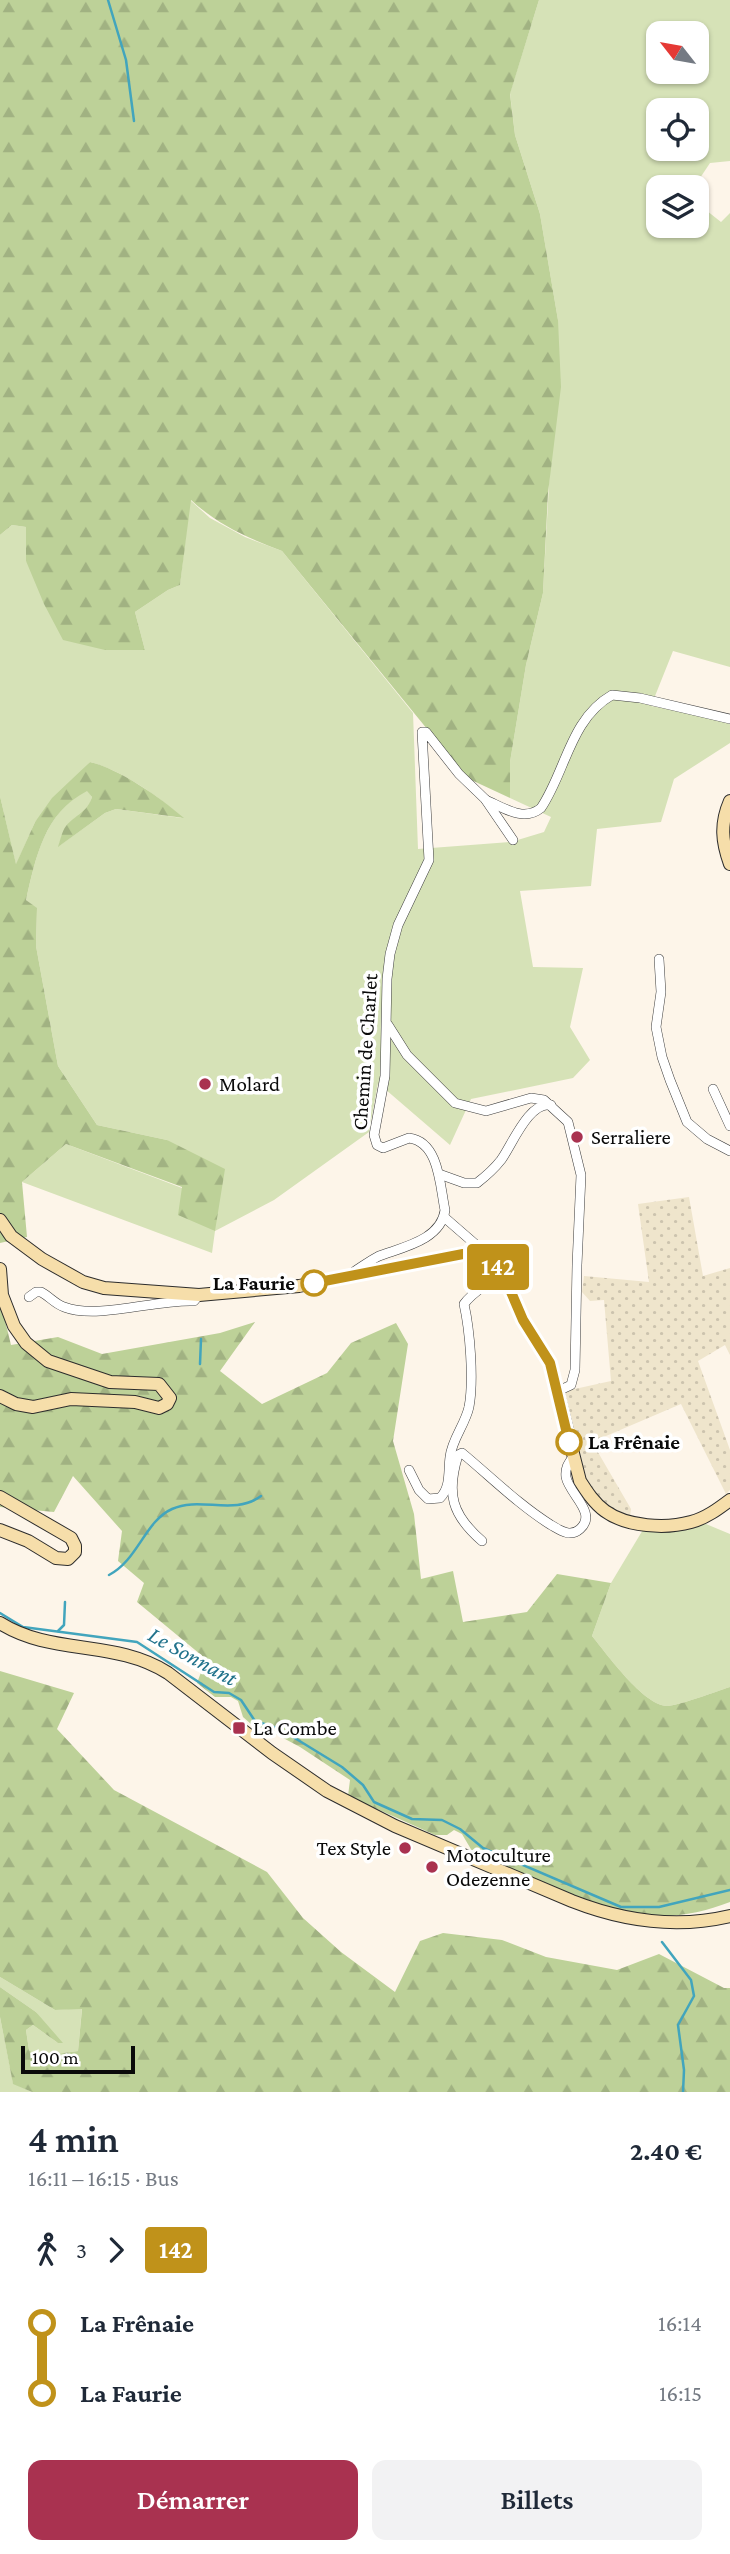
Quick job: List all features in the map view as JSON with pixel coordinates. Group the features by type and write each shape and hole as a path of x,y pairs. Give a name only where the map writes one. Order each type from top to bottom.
{"street":[{"path":"485,799 524,815 535,813 541,808 579,728 595,708 612,695 640,698 730,719"},
{"name":"Chemin de Charlet","path":"444,1217 439,1174 430,1153 415,1139 409,1138 383,1148 377,1145 374,1135 385,1076 390,954 398,925 429,860 420,736 423,732 426,732 459,774 485,799"},
{"path":"485,799 513,840"},
{"path":"730,801 722,825 730,864"},
{"path":"659,959 662,992 656,1027 670,1080 687,1122 707,1139 730,1151"},
{"path":"387,1024 407,1055 455,1103 486,1111 531,1098 544,1100 568,1122 581,1175 576,1265 575,1370 570,1385 558,1391"},
{"path":"713,1089 730,1126"},
{"path":"439,1174 464,1183 477,1183 502,1159 534,1112 542,1105 551,1105"},
{"path":"354,1275 355,1271 376,1258 432,1233 444,1217 502,1271 523,1320 550,1363 580,1481 590,1496 607,1512 622,1519 652,1525 693,1522 730,1500"},
{"path":"0,1220 11,1236 42,1259 83,1282 104,1287 199,1295 275,1289 463,1254 484,1256"},
{"path":"0,1269 2,1295 14,1326 26,1343 48,1361 110,1382 159,1384 170,1398 167,1404 159,1408 135,1402 71,1399 33,1407 16,1404 0,1396"},
{"path":"409,1470 419,1490 428,1499 440,1498 446,1492 450,1456 469,1406 469,1339 464,1304 471,1294 494,1280 502,1271"},
{"path":"29,1297 41,1292 61,1306 99,1311 179,1300 194,1301 199,1295"},
{"path":"482,1541 465,1526 455,1506 452,1489 458,1455 462,1453 544,1520 566,1534 575,1533 586,1519 585,1511 566,1480 566,1467 573,1457"},
{"path":"0,1497 71,1538 75,1552 68,1559 56,1558 28,1541 0,1530"},
{"path":"0,1623 15,1632 42,1641 131,1655 150,1662 327,1791 395,1826 572,1901 639,1921 687,1922 730,1916"}],"shaded area":[{"path":"689,1197 703,1276 730,1268 730,1355 725,1345 698,1361 730,1450 730,1490 726,1494 681,1404 592,1442 631,1509 630,1517 608,1509 587,1488 561,1392 611,1381 604,1300 590,1301 582,1292 584,1276 649,1282 638,1204"}],"green space":[{"path":"0,0 539,0 510,94 515,135 540,214 558,320 561,387 548,493 543,593 526,665 510,762 510,798 467,778 282,551 234,530 191,500 180,585 135,612 145,650 105,650 63,640 26,561 26,527 12,525 0,535"},
{"path":"539,0 730,0 730,161 710,163 702,175 646,175 646,238 709,238 709,212 721,222 730,213 730,667 673,651 651,706 730,721 730,743 674,779 661,822 597,829 591,886 520,891 533,967 583,968 570,1027 590,1060 573,1078 471,1099 450,1145 378,1083 369,1132 274,1200 215,1231 212,1253 22,1182 66,1144 182,1188 214,1231 167,1140 97,1125 58,1066 36,946 37,909 26,900 38,852 51,824 72,800 87,790 92,797 90,803 68,824 59,846 105,813 116,809 182,818 139,785 90,762 35,822 16,865 0,796 0,535 12,525 26,527 26,561 145,650 135,612 180,585 190,500 210,518 245,537 282,551 413,713 418,849 511,842 544,832 551,817 510,798 510,762 526,665 543,593 558,320 540,214 515,135 510,93"},
{"path":"90,762 140,785 184,818 116,809 105,813 58,847 66,826 90,802 92,797 87,791 72,800 51,824 38,852 26,900 37,908 36,946 58,1066 97,1125 167,1140 225,1169 215,1231 178,1215 182,1187 66,1144 22,1182 27,1237 0,1243 0,796 16,864 35,822 52,798"},
{"path":"0,1300 11,1345 58,1337 102,1354 220,1333 255,1322 220,1371 262,1404 327,1373 351,1343 396,1323 408,1344 393,1441 414,1514 421,1579 453,1571 463,1622 527,1612 557,1574 611,1583 592,1636 616,1666 647,1697 667,1706 730,1687 730,1902 694,1913 656,1916 610,1908 562,1891 472,1851 462,1834 454,1830 447,1835 435,1835 348,1796 350,1780 300,1747 251,1724 243,1717 238,1701 231,1697 215,1697 197,1683 206,1659 137,1602 144,1583 118,1561 122,1531 73,1476 54,1512 0,1507"},
{"path":"660,1520 706,1524 730,1534 730,1687 667,1706 647,1697 637,1688 592,1636 611,1583 644,1528"},
{"path":"0,1671 74,1693 57,1729 114,1790 267,1872 303,1918 341,1952 395,1992 420,1941 443,1933 502,1940 546,1957 617,1970 659,1954 724,1988 730,1988 730,2092 32,2092 13,2084 0,2017 0,1987 36,2012 63,2043 58,2043 33,2025 26,2030 29,2050 47,2064 56,2054 78,2051 82,2009 55,2010 0,1977"},
{"path":"0,1977 55,2010 82,2008 78,2051 56,2054 47,2064 29,2050 26,2030 33,2025 58,2043 36,2012 0,1987"},
{"path":"0,2017 13,2083 32,2092 0,2092"}],"waterway":[{"path":"108,0 126,60 134,121"},
{"path":"200,1364 201,1339"},
{"path":"109,1575 127,1560 155,1522 172,1509 194,1504 240,1505 261,1496"},
{"path":"58,1631 64,1625 65,1602"},
{"name":"Le Sonnant","path":"0,1613 23,1627 137,1642 214,1692 229,1693 241,1700 255,1721 280,1729 342,1767 363,1785 374,1802 412,1819 442,1820 460,1829 483,1848 621,1907 659,1907 730,1890"},
{"path":"662,1942 691,1980 694,1996 678,2025 684,2070 683,2092"}],"bus line":[{"name":"142","path":"314,1283 463,1254 484,1256 494,1262 502,1271 523,1320 550,1363 569,1442"}],"place":[{"name":"Molard","path":"205,1084"},
{"name":"Serraliere","path":"577,1137"},
{"name":"La Faurie","path":"314,1283"},
{"name":"La Frênaie","path":"569,1442"},
{"name":"La Combe","path":"239,1728"},
{"name":"Tex Style","path":"405,1848"},
{"name":"Motoculture Odezenne","path":"432,1867"}]}
